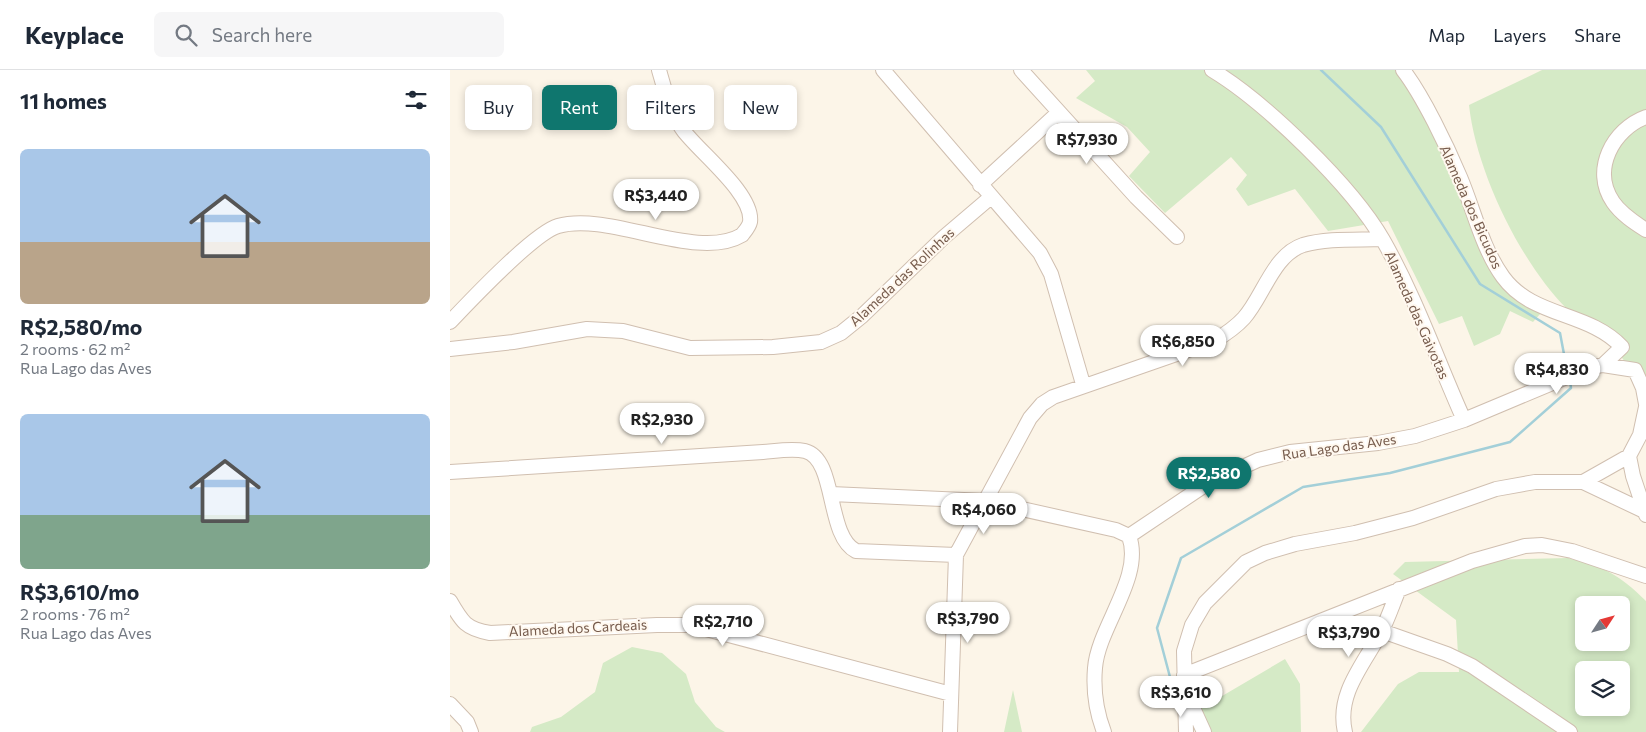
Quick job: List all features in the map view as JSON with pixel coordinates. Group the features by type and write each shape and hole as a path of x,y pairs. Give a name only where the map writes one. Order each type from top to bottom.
{"street":[{"path":"450,322 537,238 556,226 579,222 692,241 723,241 742,235 750,220 749,211 742,197 683,131 666,97 659,70"},
{"path":"883,70 980,185 1020,226 1040,253 1047,267 1084,384"},
{"path":"1021,70 1136,197 1177,237"},
{"name":"Alameda das Gaivotas","path":"1212,70 1257,103 1300,143 1362,211 1382,239 1428,334 1464,420"},
{"name":"Alameda dos Bicudos","path":"1403,70 1414,84 1460,176 1491,257 1502,276 1514,290 1532,303 1583,320 1602,330 1622,347"},
{"path":"980,185 1058,113"},
{"path":"1646,117 1621,131 1611,144 1606,161 1606,184 1614,204 1646,230"},
{"name":"Alameda das Rolinhas","path":"450,349 513,342 587,329 623,331 690,348 773,347 821,342 841,333 862,316 944,237 991,197"},
{"path":"950,732 956,554 1030,418 1042,404 1084,384 1214,341 1228,333 1244,318 1289,252 1302,246 1327,241 1382,239"},
{"path":"1583,482 1629,456 1643,436 1646,405 1643,388 1622,347 1603,365"},
{"name":"Rua Lago das Aves","path":"1129,536 1208,482 1258,460 1290,452 1378,443 1415,436 1464,420 1568,375 1603,365 1635,370"},
{"path":"450,472 793,450 811,454 819,461 831,494 843,539 856,551 956,554"},
{"path":"1629,456 1644,513"},
{"path":"1186,732 1184,675 1186,639 1205,603 1246,562 1265,553 1295,544 1355,533 1413,518 1496,488 1535,482 1583,482 1644,513"},
{"path":"831,494 986,501 1106,528 1129,536 1132,556 1129,576 1101,643 1095,667 1095,707 1104,732"},
{"path":"1184,675 1472,561 1517,548 1542,545 1572,551 1646,576"},
{"path":"1345,732 1342,711 1346,696 1382,631 1399,589"},
{"name":"Alameda dos Cardeais","path":"450,601 462,621 475,630 490,633 657,624 691,625 951,694"},
{"path":"1382,631 1447,654 1472,666 1570,732"},
{"path":"1185,692 1204,732"},
{"path":"450,704 467,722 471,732"}],"green space":[{"path":"1086,70 1396,70 1412,90 1505,287 1541,313 1533,322 1510,311 1500,334 1474,346 1462,316 1439,324 1388,221 1328,231 1295,189 1248,206 1236,189 1247,175 1231,157 1165,213 1129,176 1150,152 1127,127 1076,98 1095,81"},
{"path":"1542,70 1646,70 1646,390 1609,342 1567,309 1533,267 1503,214 1481,158 1473,131 1469,105"},
{"path":"1568,558 1601,568 1619,578 1646,601 1646,732 1361,732 1398,684 1419,672 1459,672 1456,620 1393,574 1405,562"},
{"path":"632,647 662,653 686,674 695,702 716,727 725,732 530,732 532,727 561,717 595,692 603,663"},
{"path":"1285,659 1300,684 1301,732 1209,732 1200,709"},
{"path":"1013,690 1022,732 1004,732"}],"waterway":[{"path":"1321,70 1381,127 1480,284 1560,333 1567,370"},
{"path":"1179,711 1157,628 1181,558 1303,487 1390,473 1510,442 1571,388 1570,381"}]}
